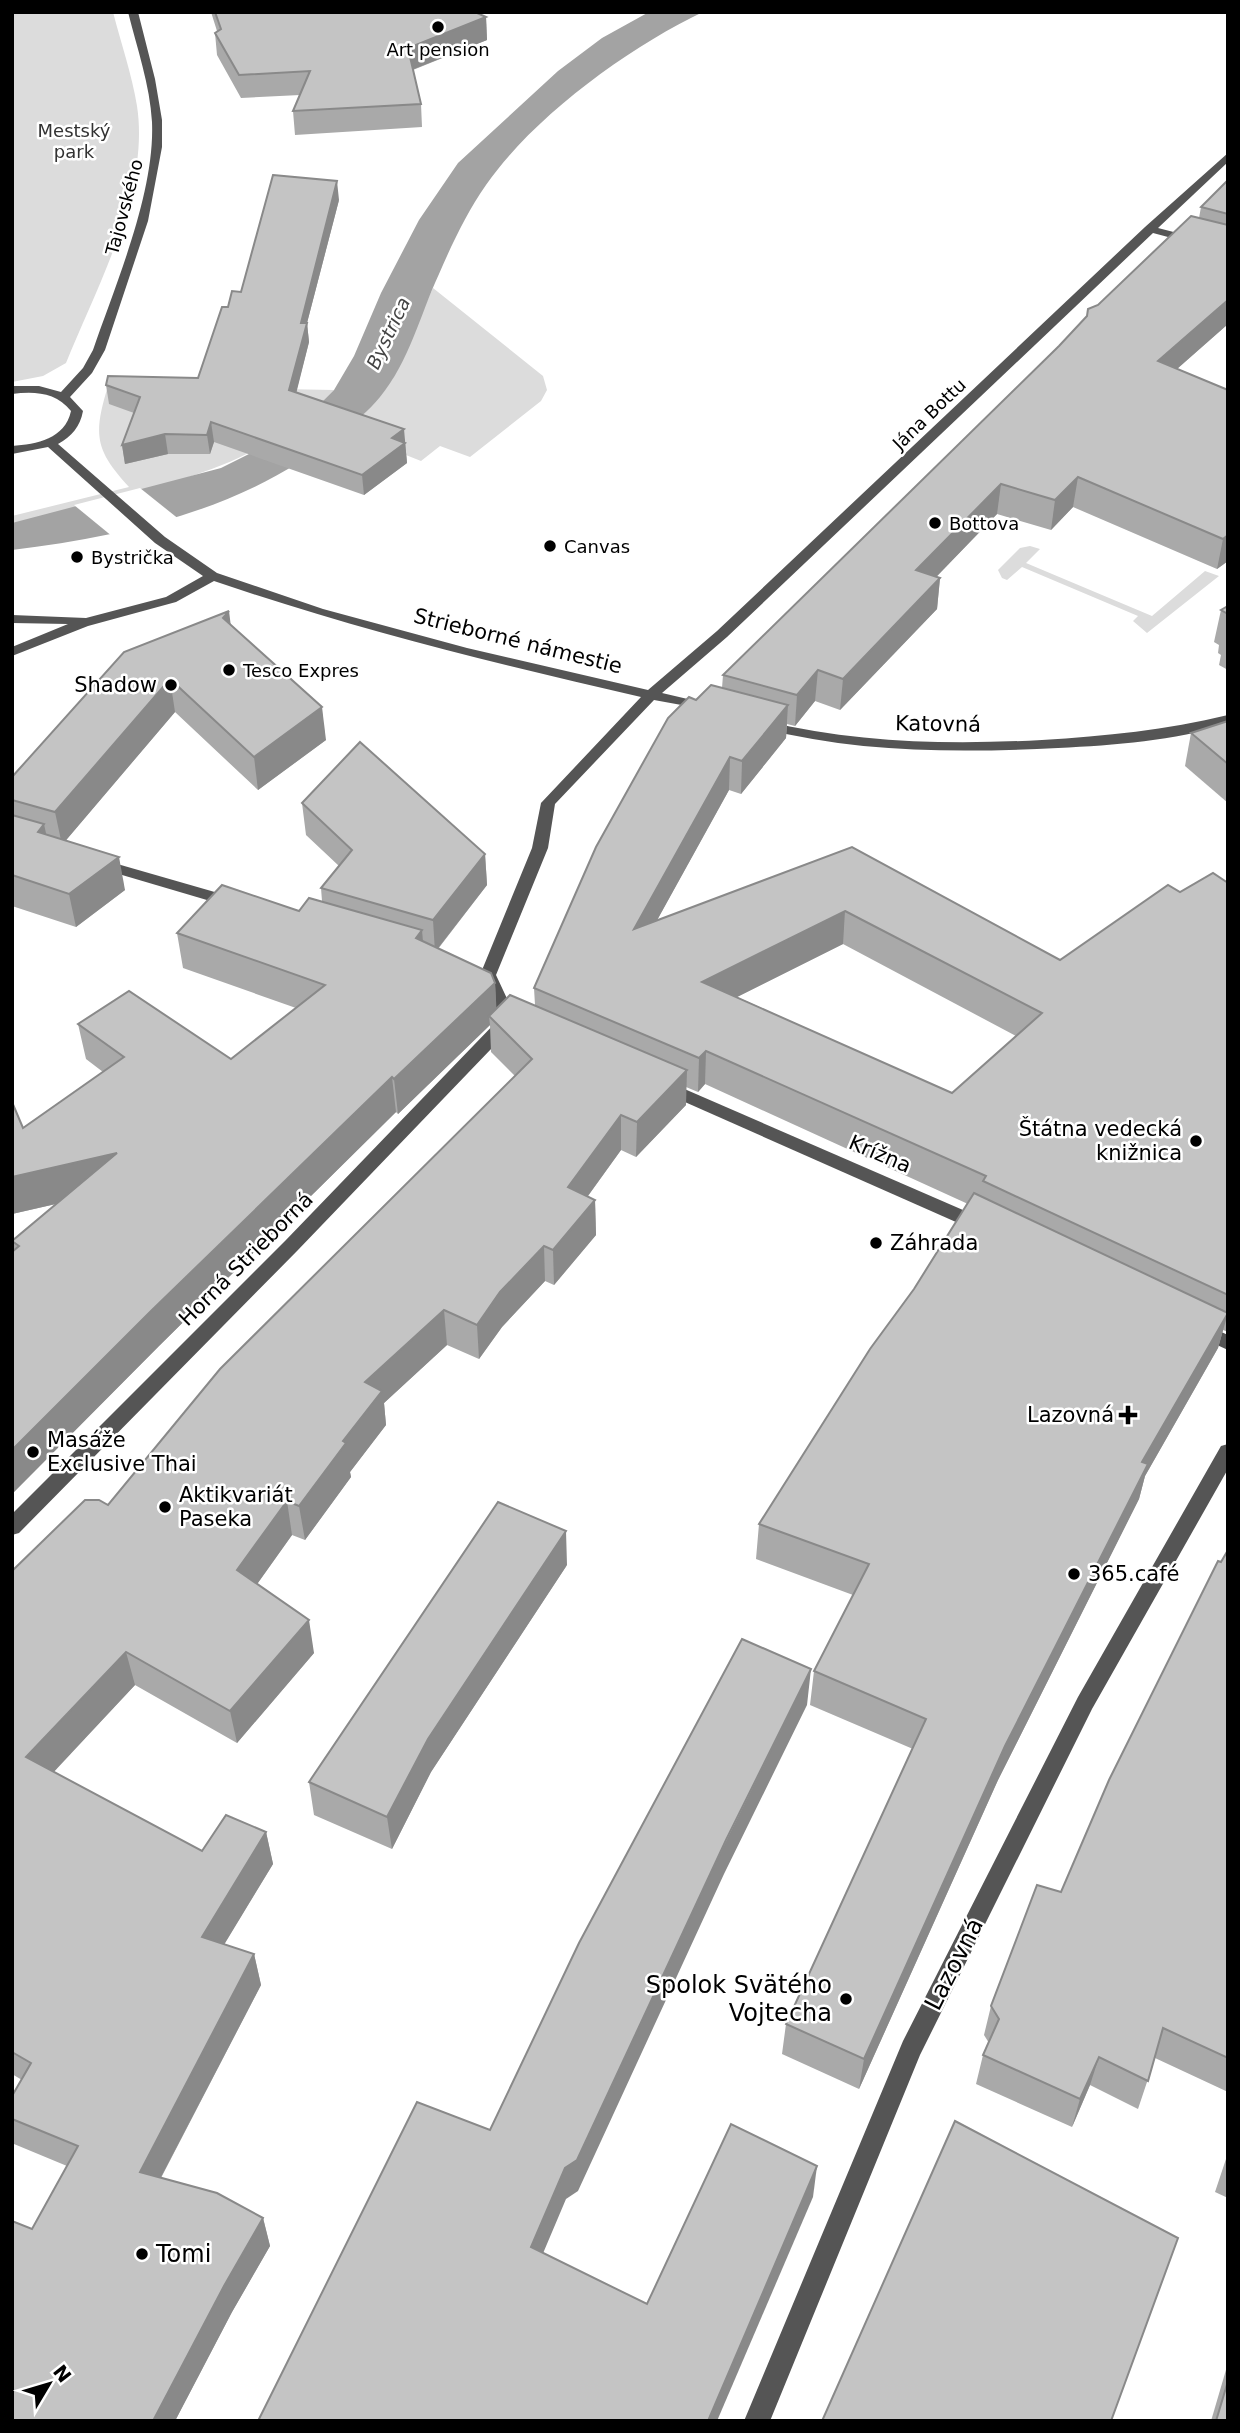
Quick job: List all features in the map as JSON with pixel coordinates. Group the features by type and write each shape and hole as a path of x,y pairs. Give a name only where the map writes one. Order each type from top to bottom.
{"street":[{"name":"Tajovského","path":"64,396 88,370 99,350 142,221 153,179 157,120 143,46 133,12"},
{"name":"Jána Bottu","path":"651,695 732,625 1228,156"},
{"path":"1149,229 1228,250"},
{"path":"12,390 33,388 64,396 77,411 77,419 63,436 12,450"},
{"name":"Strieborné námestie","path":"49,442 152,533 212,576 317,612 464,652 651,695"},
{"path":"12,652 92,620 177,598 196,590 212,576"},
{"path":"12,619 92,620"},
{"path":"651,695 718,711"},
{"name":"Horná Strieborná","path":"12,1527 515,1022 481,974 540,848 548,803 651,695"},
{"name":"Katovná","path":"744,719 809,737 899,746 1012,746 1106,740 1163,734 1228,719"},
{"path":"79,858 251,908"},
{"name":"Krížna","path":"648,1080 915,1194 990,1230"},
{"path":"1178,1319 1228,1343"},
{"name":"Lazovná","path":"757,2421 911,2049 1085,1703 1228,1451"}],"green space":[{"name":"Mestský park","path":"12,12 113,12 135,94 139,138 136,171 118,237 66,363 43,376 12,382"},
{"path":"433,288 543,376 547,390 541,401 470,457 440,446 421,461 343,430 392,380"},
{"path":"108,386 334,390 309,414 283,433 229,462 170,483 12,523 12,516 129,487 109,462 100,441 100,417"},
{"path":"1030,546 1040,549 1026,563 1152,616 1205,571 1219,576 1147,633 1133,621 1138,616 1022,567 1007,580 1002,578 998,570 1020,548"}],"water":[{"name":"Bystrica","path":"649,12 703,12 644,44 584,86 529,134 506,159 479,195 460,228 399,369 380,397 361,416 304,459 227,499 143,527 12,550 12,523 221,468 255,451 318,406 334,390 354,356 381,293 419,220 458,163 558,71 602,38"}],"pier":[{"path":"140,488 180,520 113,537 74,505"}],"building":[{"path":"215,12 475,12 486,17 408,48 421,104 293,111 310,71 239,75 215,33 221,29"},
{"path":"273,175 337,181 301,323 307,323 289,390 404,429 392,438 405,443 362,475 211,422 207,435 165,434 122,445 140,397 106,385 108,376 198,378 222,307 228,307 232,291 241,292"},
{"path":"1228,180 1228,214 1201,207"},
{"path":"1191,216 1228,225 1228,300 1158,361 1228,390 1228,535 1223,539 1078,477 1055,500 1001,484 916,570 940,578 843,679 818,670 797,695 723,675 1059,346 1087,316 1088,309 1098,305"},
{"path":"229,611 223,618 322,707 254,757 170,679 55,812 12,800 12,777 124,652"},
{"path":"711,685 788,705 742,761 730,757 634,929 852,847 1060,960 1168,885 1180,892 1213,873 1228,883 1228,1295 983,1181 986,1176 706,1051 699,1058 534,988 596,847 668,718 689,697 696,700","holes":["845,911 1042,1013 952,1093 702,982"]},
{"path":"1228,721 1228,764 1191,733"},
{"path":"360,742 485,854 433,920 321,888 352,850 302,803"},
{"path":"12,815 44,824 38,832 119,857 69,894 12,875"},
{"path":"222,885 299,911 309,898 422,930 416,938 491,973 495,983 394,1079 392,1077 12,1450 12,1252 19,1246 12,1241 117,1153 12,1177 12,1102 23,1128 124,1057 78,1024 129,991 231,1059 325,985 177,933"},
{"path":"510,995 687,1070 637,1122 621,1115 568,1187 595,1200 553,1250 544,1246 500,1292 477,1325 444,1310 365,1382 382,1391 343,1441 346,1443 299,1506 287,1501 237,1570 309,1620 230,1711 126,1652 26,1757 202,1851 226,1815 266,1832 202,1937 254,1954 140,2172 217,2193 263,2218 153,2421 12,2421 12,2221 32,2229 78,2146 12,2119 12,2096 31,2063 12,2052 12,1571 85,1500 99,1500 108,1505 220,1369 532,1059 489,1016"},
{"path":"974,1193 1228,1313 1142,1462 1148,1464 1005,1746 864,2059 786,2024 926,1719 814,1671 869,1564 759,1524 870,1349 914,1289"},
{"path":"498,1502 566,1531 428,1739 387,1817 309,1782"},
{"path":"1228,1550 1228,2058 1163,2028 1148,2081 1099,2057 1080,2099 983,2055 999,2019 991,2006 1037,1885 1061,1892 1109,1780 1218,1561 1221,1562"},
{"path":"742,1639 811,1669 726,1840 577,2160 565,2168 531,2247 647,2304 731,2124 817,2166 708,2421 258,2421 417,2102 490,2130 579,1943"},
{"path":"955,2121 1178,2238 1111,2421 822,2421"},
{"path":"1228,2381 1228,2421 1216,2421"}],"place":[{"name":"Art pension","path":"438,27"},
{"name":"Bottova","path":"935,523"},
{"name":"Canvas","path":"550,546"},
{"name":"Bystrička","path":"77,557"},
{"name":"Tesco Expres","path":"229,670"},
{"name":"Shadow","path":"171,685"},
{"name":"Štátna vedecká knižnica","path":"1196,1141"},
{"name":"Záhrada","path":"876,1243"},
{"name":"Lazovná","path":"1128,1415"},
{"name":"Masáže Exclusive Thai","path":"33,1452"},
{"name":"Aktikvariát Paseka","path":"165,1507"},
{"name":"365.café","path":"1074,1574"},
{"name":"Spolok Svätého Vojtecha","path":"846,1999"},
{"name":"Tomi","path":"142,2254"}]}
